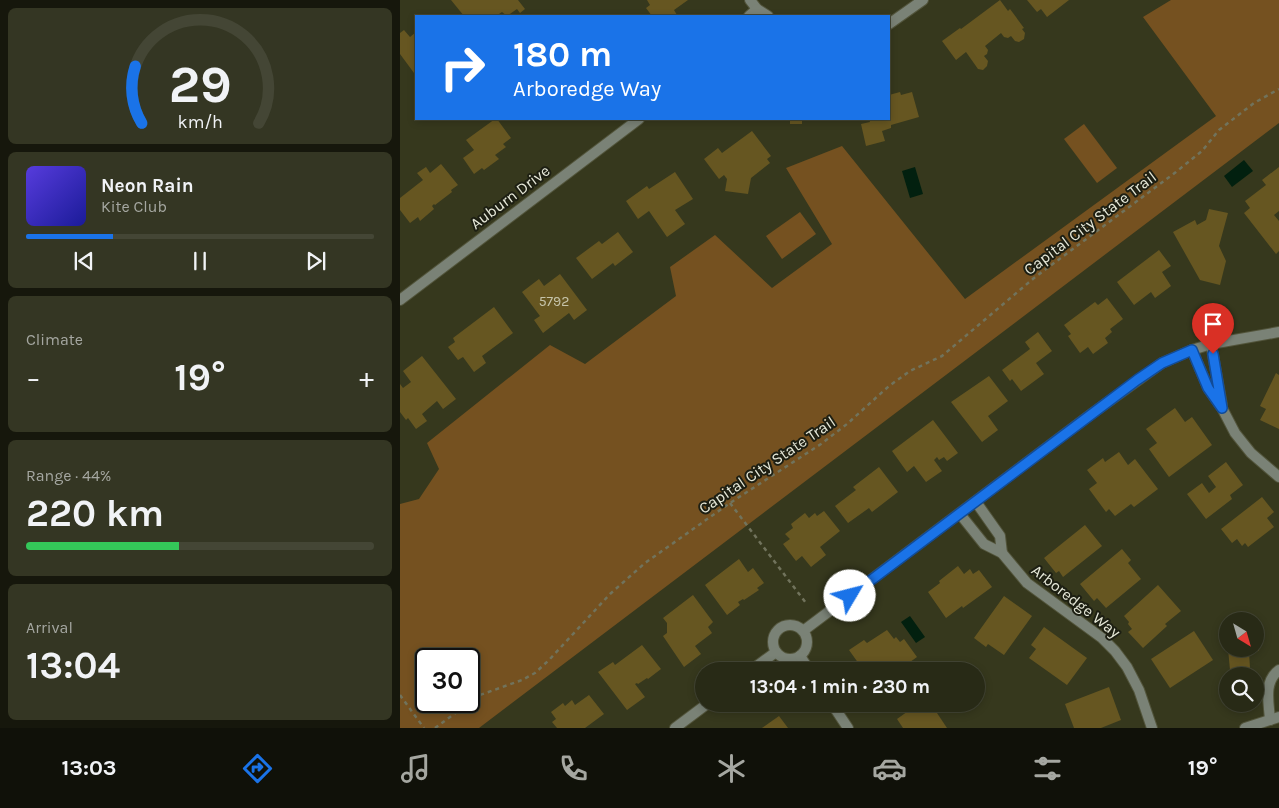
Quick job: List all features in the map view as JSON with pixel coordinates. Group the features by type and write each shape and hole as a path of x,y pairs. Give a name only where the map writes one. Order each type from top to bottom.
{"street":[{"path":"750,0 753,12"},
{"path":"890,23 923,0"},
{"name":"Auburn Drive","path":"400,300 638,120"},
{"path":"803,631 1162,363 1211,344 1279,332"},
{"path":"1211,344 1222,408"},
{"path":"1192,350 1208,388 1222,408 1235,433 1251,453 1279,477"},
{"name":"Arboredge Way","path":"976,502 1000,536 1002,553"},
{"name":"Arboredge Way","path":"960,514 984,544 1002,553 1027,583 1096,633 1115,651 1127,667 1139,690 1152,728"},
{"path":"793,625 803,631 806,635 807,644 803,653 800,656 789,659 779,656 773,641 774,635 782,627 793,625"},
{"path":"762,662 776,652"},
{"path":"800,656 804,662"},
{"path":"1246,728 1274,719 1268,690 1270,681 1279,670"},
{"path":"674,728 696,712"},
{"path":"837,712 848,728"}],"path":[{"name":"Capital City State Trail","path":"435,728 480,695 522,680 535,673 626,579 645,563 730,503 821,444 847,424 888,386 910,371 942,356 1034,278 1176,172 1202,150 1219,130 1254,103 1279,89"},
{"path":"730,503 806,603"},
{"path":"400,695 424,728"}],"shaded area":[{"path":"1171,0 1279,0 1279,123 479,728 400,728 400,504 419,499 439,469 427,443 550,345 585,364 676,296 670,267 715,235 772,288 832,244 786,168 842,146 965,299 1216,116 1143,17"},
{"path":"1084,124 1117,168 1097,183 1064,139"},
{"path":"1244,160 1253,171 1232,187 1224,176"},
{"path":"915,167 923,194 910,198 902,171"},
{"path":"800,212 816,234 782,259 766,236"},
{"path":"910,616 925,637 916,643 901,622"}],"building":[{"path":"451,0 518,0 525,9 520,13 517,9 508,15 502,12 498,15 463,15"},
{"path":"647,0 688,0 674,10 677,15 651,15 646,8 650,5"},
{"path":"1000,0 1008,11 1010,9 1024,28 1022,29 1025,33 1024,39 1019,42 1015,41 1011,36 1008,38 1004,37 1001,33 985,46 988,50 984,56 988,61 987,66 983,70 978,69 966,52 956,60 942,41"},
{"path":"1027,0 1069,0 1047,17 1041,9 1037,12"},
{"path":"404,30 410,37 415,33 414,73 400,54 400,33"},
{"path":"900,92 901,95 912,92 919,117 891,125 891,128 882,131 885,141 866,146 861,124 870,122 869,120 890,120 890,95"},
{"path":"494,120 498,120 511,138 503,144 506,147 495,155 499,159 484,170 482,168 474,174 463,158 474,150 466,140"},
{"path":"790,120 802,120 802,124 790,124"},
{"path":"752,131 771,156 767,159 770,163 751,178 748,194 725,191 727,179 724,175 719,179 704,159 718,148 722,153"},
{"path":"441,164 458,185 451,190 452,192 434,204 432,206 434,209 420,221 418,217 410,223 400,210 400,198 423,180 417,173 426,167 430,173"},
{"path":"1279,167 1279,211 1274,215 1279,221 1279,251 1276,254 1244,213 1250,208 1245,201 1266,185 1262,180"},
{"path":"675,172 693,199 675,210 685,224 667,237 649,211 638,219 626,201 647,186 649,189"},
{"path":"1209,209 1228,213 1219,246 1226,261 1220,285 1200,280 1173,232 1195,220 1197,225 1206,220"},
{"path":"618,232 633,252 615,266 613,263 592,279 576,258 599,241 602,244"},
{"path":"1159,250 1171,266 1162,272 1171,286 1155,298 1151,292 1134,305 1117,282"},
{"path":"560,274 587,310 574,320 569,313 543,333 534,320 540,316 522,292 539,279 544,286"},
{"path":"1107,298 1123,319 1110,329 1112,332 1105,338 1108,343 1093,354 1088,347 1080,353 1068,336 1071,334 1064,325 1095,302 1098,305"},
{"path":"494,307 513,333 482,356 486,363 474,372 463,357 458,360 448,347 455,342 453,338"},
{"path":"1038,332 1052,351 1036,363 1044,374 1021,391 1002,370 1030,349 1025,342"},
{"path":"422,356 456,399 443,409 437,401 422,414 427,421 416,429 408,418 406,420 400,412 400,384 403,388 411,382 403,371"},
{"path":"1276,373 1279,375 1279,429 1260,420 1266,409 1260,406"},
{"path":"989,376 1008,401 988,416 998,430 982,442 951,402"},
{"path":"1175,408 1185,422 1192,417 1212,445 1169,477 1149,449 1157,443 1146,429"},
{"path":"933,420 958,453 947,461 944,457 939,460 937,457 934,460 942,471 926,482 914,466 907,472 892,451"},
{"path":"1119,452 1128,465 1135,459 1158,489 1134,507 1131,504 1115,516 1109,509 1106,512 1089,489 1097,483 1087,470 1103,458 1105,462"},
{"path":"1226,462 1243,485 1230,495 1232,499 1206,519 1187,494 1202,483 1209,493 1216,487 1208,476"},
{"path":"879,467 898,492 872,512 869,508 848,523 835,506 856,490 853,487"},
{"path":"1262,497 1274,512 1267,518 1274,527 1248,547 1245,543 1242,546 1237,539 1232,543 1221,529"},
{"path":"824,511 840,531 820,547 826,555 811,567 802,556 796,561 783,544 790,539 785,534 793,528 791,524 805,513 809,518 815,513 817,516"},
{"path":"1085,525 1102,546 1063,577 1059,571 1056,573 1044,558"},
{"path":"1122,549 1131,560 1128,563 1141,579 1106,608 1097,598 1094,601 1080,584"},
{"path":"739,559 748,572 753,568 764,583 757,588 759,590 738,602 740,605 727,615 705,585"},
{"path":"958,566 964,574 970,569 973,574 979,570 992,587 946,618 928,592"},
{"path":"1158,585 1181,611 1165,624 1167,626 1143,648 1128,632 1132,629 1124,616"},
{"path":"693,595 713,622 708,627 712,633 695,646 701,654 684,667 663,636 667,633 667,623 663,618"},
{"path":"1004,596 1032,616 1004,655 988,644 986,647 974,638"},
{"path":"1044,627 1087,658 1067,685 1029,658 1036,649 1031,645"},
{"path":"887,630 894,639 896,637 900,642 904,639 917,657 910,662 858,662 849,650 864,640 867,643"},
{"path":"1194,631 1213,660 1170,688 1151,659"},
{"path":"642,645 661,669 648,679 635,684 645,697 627,710 598,672 613,662 615,665"},
{"path":"1229,658 1249,658 1250,667 1230,667"},
{"path":"1109,687 1121,720 1101,728 1074,728 1065,704"},
{"path":"589,695 604,714 585,728 557,728 552,722 556,719 551,712 563,703 565,706 572,700 575,705"},
{"path":"907,712 936,712 947,728 903,728 897,719"},
{"path":"779,716 788,728 762,728"}],"route":[{"path":"850,596 1162,363 1192,350 1208,388 1222,408 1213,354"}]}
